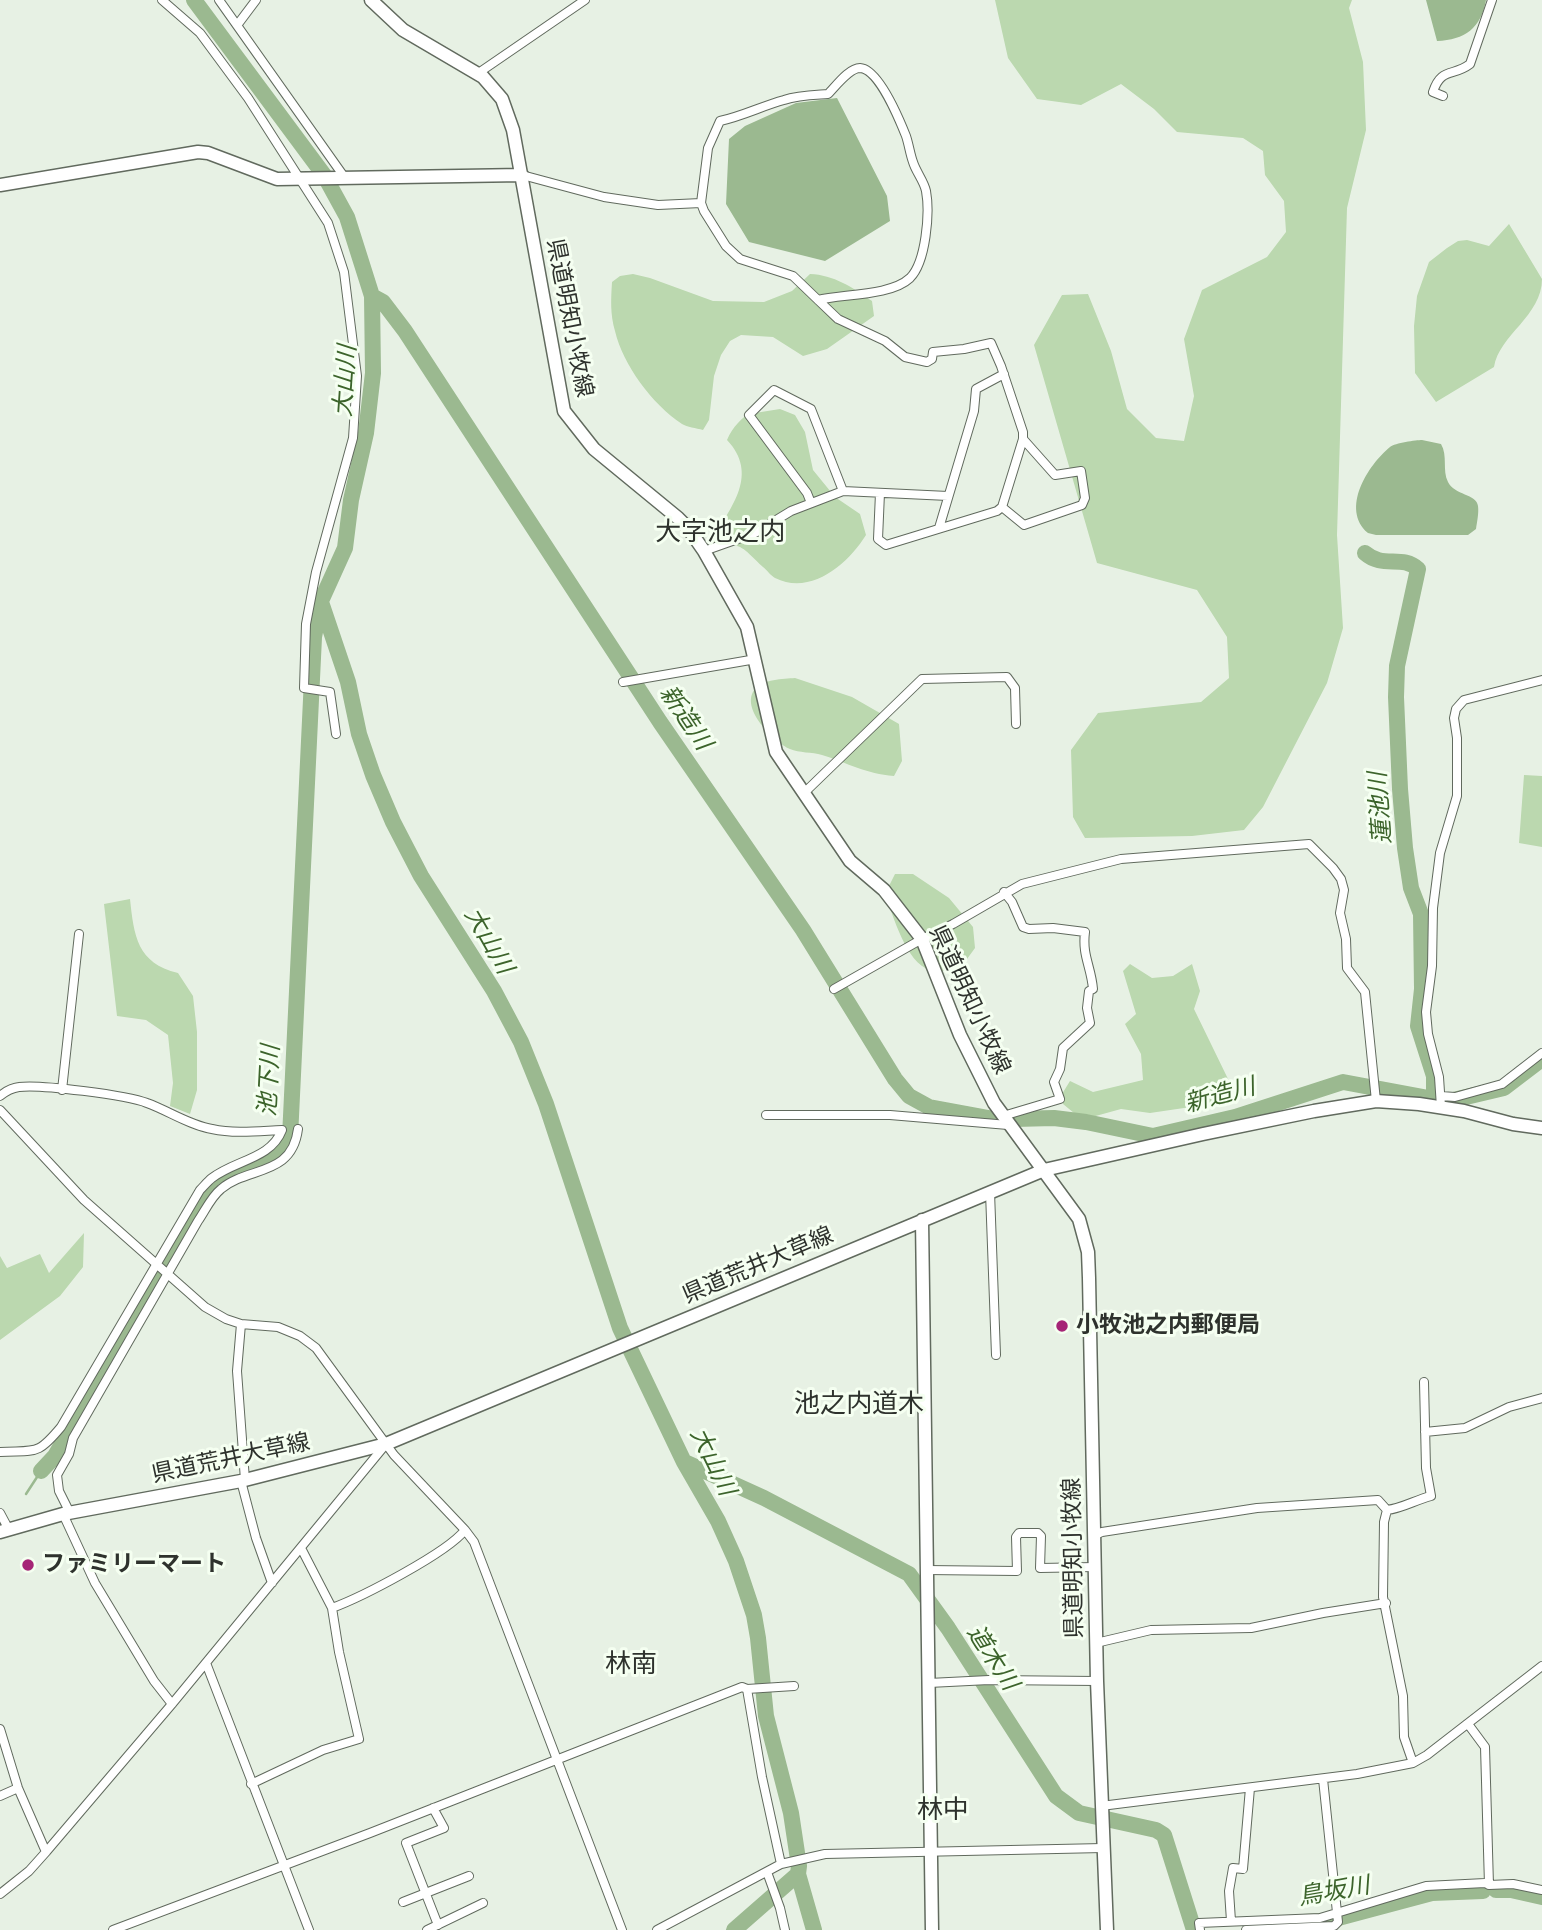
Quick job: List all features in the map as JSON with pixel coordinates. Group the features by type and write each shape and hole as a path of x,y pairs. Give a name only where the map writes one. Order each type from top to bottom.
{"main road":[{"name":"県道明知小牧線","path":"371,0 403,30 477,74 502,99 513,130 565,411 594,449 678,518 704,551 747,627 776,752 850,861 884,890 922,939 960,1035 1005,1121 1079,1219 1088,1252 1097,1681 1107,1930"},
{"path":"0,186 198,152 208,153 276,179 522,175"},
{"name":"県道荒井大草線","path":"4,1530 66,1514 243,1480 386,1444 1044,1170 1203,1134 1376,1101 1441,1102 1464,1111 1542,1128"},
{"path":"922,1220 932,1930"}],"street":[{"path":"162,0 201,33 212,47 301,179 328,223 344,272 356,376 353,438 316,572 306,624 304,688 330,692 336,734"},
{"path":"219,0 345,178"},
{"path":"238,24 256,0"},
{"path":"477,74 585,0"},
{"path":"1443,96 1433,92 1436,83 1444,75 1469,64 1492,0"},
{"path":"818,300 877,291 902,283 916,270 923,255 926,189 913,162 907,138 878,79 872,72 858,68 852,70 828,94 799,96 720,121 708,148 701,202 726,246 740,259 793,276 818,300 838,319 876,336 905,357 927,362 932,359 933,352 990,343 1004,374 1023,432 1002,507 997,511 887,545 878,539 880,493"},
{"path":"522,175 617,199 658,205 701,202"},
{"path":"939,528 974,411 976,389 1004,374"},
{"path":"811,503 807,493 749,415 774,390 811,409 843,491"},
{"path":"1002,507 1024,525 1082,505 1085,499 1081,471 1055,475 1023,439"},
{"path":"704,551 755,533 782,516 843,491 947,496"},
{"path":"623,682 756,659"},
{"path":"804,793 922,679 1007,677 1015,688 1016,724"},
{"path":"1542,680 1464,700 1456,709 1454,718 1457,738 1457,796 1440,853 1433,908 1432,966 1426,1012 1441,1102 1502,1084 1542,1053"},
{"path":"834,989 1022,884 1106,861 1309,844 1333,868 1344,890 1340,913 1346,939 1347,968 1365,992 1376,1101"},
{"path":"766,1115 890,1115 1005,1121 1060,1099 1054,1082 1060,1069 1063,1048 1090,1023 1087,998 1089,991 1093,989 1092,974 1084,955 1085,932 1023,927 1012,902 1004,892"},
{"path":"62,1090 79,934"},
{"path":"0,1096 21,1087 62,1090 145,1102 210,1129 232,1132 282,1130 278,1140 269,1149 212,1178 200,1190 61,1427 46,1445 34,1451 0,1452"},
{"path":"0,1110 83,1200 205,1307 241,1324 278,1328 300,1336 316,1348 386,1444 465,1530 474,1542 622,1930"},
{"path":"172,1704 154,1681 95,1583 66,1514 57,1475 69,1454 74,1438 198,1221 218,1192 288,1155 295,1145 298,1129"},
{"path":"989,1192 996,1355"},
{"path":"241,1324 237,1371 244,1441 243,1480 256,1538 272,1583"},
{"path":"1387,1510 1402,1508 1431,1496 1426,1468 1424,1382"},
{"path":"1425,1432 1465,1428 1509,1407 1542,1398"},
{"path":"1,1889 29,1871 46,1852 386,1444"},
{"path":"1095,1535 1289,1505 1378,1500 1387,1510"},
{"path":"1387,1510 1384,1522 1383,1597 1403,1696 1404,1737 1413,1763"},
{"path":"0,1513 4,1530"},
{"path":"332,1608 369,1592 439,1551 465,1530"},
{"path":"926,1576 1017,1571 1016,1536 1019,1533 1038,1533 1041,1536 1040,1568 1095,1567"},
{"path":"251,1784 323,1750 359,1739 332,1608 302,1548"},
{"path":"1096,1643 1152,1630 1251,1628 1323,1613 1386,1604"},
{"path":"206,1663 309,1930"},
{"path":"1102,1815 1250,1787 1323,1779 1413,1763 1542,1667"},
{"path":"929,1683 1097,1681"},
{"path":"113,1930 742,1687 793,1686"},
{"path":"749,1688 754,1737 781,1864"},
{"path":"1468,1724 1485,1747 1489,1885"},
{"path":"0,1729 18,1788 46,1852"},
{"path":"1246,1930 1334,1926 1337,1917 1323,1779"},
{"path":"1231,1921 1229,1891 1233,1868 1243,1869 1250,1787"},
{"path":"0,1796 18,1788"},
{"path":"433,1808 444,1828 406,1843 438,1925"},
{"path":"657,1930 781,1864 832,1853 1103,1849"},
{"path":"767,1872 785,1930"},
{"path":"403,1902 469,1876"},
{"path":"1199,1926 1231,1921 1337,1917 1349,1907 1426,1886 1485,1883 1513,1884 1542,1890"},
{"path":"427,1930 483,1903"}],"shaded area":[{"path":"995,0 1352,0 1349,8 1363,62 1366,130 1347,208 1337,535 1343,628 1327,683 1263,807 1244,830 1192,836 1085,838 1073,817 1071,750 1098,713 1201,702 1229,678 1227,637 1197,590 1097,563 1034,345 1062,295 1088,294 1111,351 1127,409 1156,438 1184,441 1194,396 1184,339 1202,290 1267,257 1286,232 1284,201 1265,175 1263,151 1243,138 1177,132 1154,109 1121,84 1081,105 1037,99 1008,58"},
{"path":"1426,0 1486,0 1480,18 1470,31 1456,38 1437,41"},
{"path":"837,98 887,196 890,221 825,261 749,242 726,204 729,139 745,126 796,103"},
{"path":"1509,224 1542,279 1540,292 1528,315 1497,356 1494,367 1436,402 1415,373 1414,326 1417,296 1429,262 1458,241 1467,240 1489,246"},
{"path":"633,274 713,301 764,302 792,291 810,274 819,275 842,283 872,301 874,316 827,349 803,356 773,337 741,335 730,341 721,355 714,376 709,420 703,430 682,424 660,406 640,383 619,344 612,319 612,282 620,276"},
{"path":"780,409 795,415 805,432 813,470 835,497 860,514 866,535 839,566 815,580 802,583 789,583 775,578 741,548 712,545 712,538 734,502 742,478 741,465 727,440 729,435 753,410 755,413"},
{"path":"1422,440 1441,444 1448,482 1455,490 1477,502 1476,529 1468,535 1368,533 1360,523 1357,512 1360,488 1366,476 1390,447"},
{"path":"795,678 852,697 899,724 902,761 894,776 866,771 822,755 794,750 783,745 768,732 760,724 751,705 755,689 768,681"},
{"path":"1524,775 1542,776 1542,847 1519,843"},
{"path":"895,874 913,874 949,898 973,927 975,948 959,970 930,970 922,966 907,948 885,894"},
{"path":"130,899 133,925 140,946 154,962 178,973 193,996 197,1032 197,1090 190,1114 170,1106 173,1083 168,1035 146,1020 117,1016 104,904"},
{"path":"1130,964 1152,978 1173,976 1192,964 1200,991 1194,1009 1229,1081 1218,1103 1150,1113 1121,1109 1092,1117 1074,1113 1063,1104 1062,1094 1070,1081 1093,1092 1143,1080 1141,1054 1125,1024 1136,1014 1123,971"},
{"path":"84,1233 83,1267 60,1296 0,1340 0,1256 7,1268 40,1254 49,1273"}],"waterway":[{"name":"池下川","path":"41,1471 55,1456 206,1194 232,1171 272,1155 285,1145 290,1137 314,637 321,601 345,548 351,500 366,433 373,373 372,296 347,217 324,175 194,0"},
{"name":"新造川","path":"372,296 383,302 405,331 660,722 803,930 895,1079 909,1096 929,1107 994,1119"},
{"name":"蓮池川","path":"1365,553 1379,560 1406,562 1418,569 1397,666 1396,697 1405,848 1411,888 1421,914 1422,989 1418,1026 1434,1076 1434,1099"},
{"name":"大山川","path":"321,602 348,682 359,734 393,822 421,876 494,991 521,1042 546,1104 620,1328 684,1462 718,1521 736,1561 754,1615 766,1716 791,1813 798,1874 814,1930"},
{"name":"新造川","path":"1449,1101 1504,1088 1542,1059"},
{"name":"新造川","path":"1014,1119 1054,1118 1153,1136 1235,1117 1343,1082 1434,1099"},
{"name":"道木川","path":"687,1463 764,1498 909,1574 948,1628 1056,1796 1079,1813 1156,1830 1164,1835 1194,1930"},
{"path":"26,1494 41,1471"},
{"path":"734,1930 798,1874"},
{"name":"鳥坂川","path":"1496,1890 1511,1890 1542,1897"},
{"name":"鳥坂川","path":"1303,1922 1327,1921 1432,1893 1483,1891"}],"place":[{"name":"小牧池之内郵便局","path":"1062,1326"},
{"name":"ファミリーマート","path":"28,1565"}],"district":[{"name":"大字池之内","path":"720,533"},
{"name":"池之内道木","path":"859,1405"},
{"name":"林南","path":"631,1665"},
{"name":"林中","path":"943,1811"}]}
